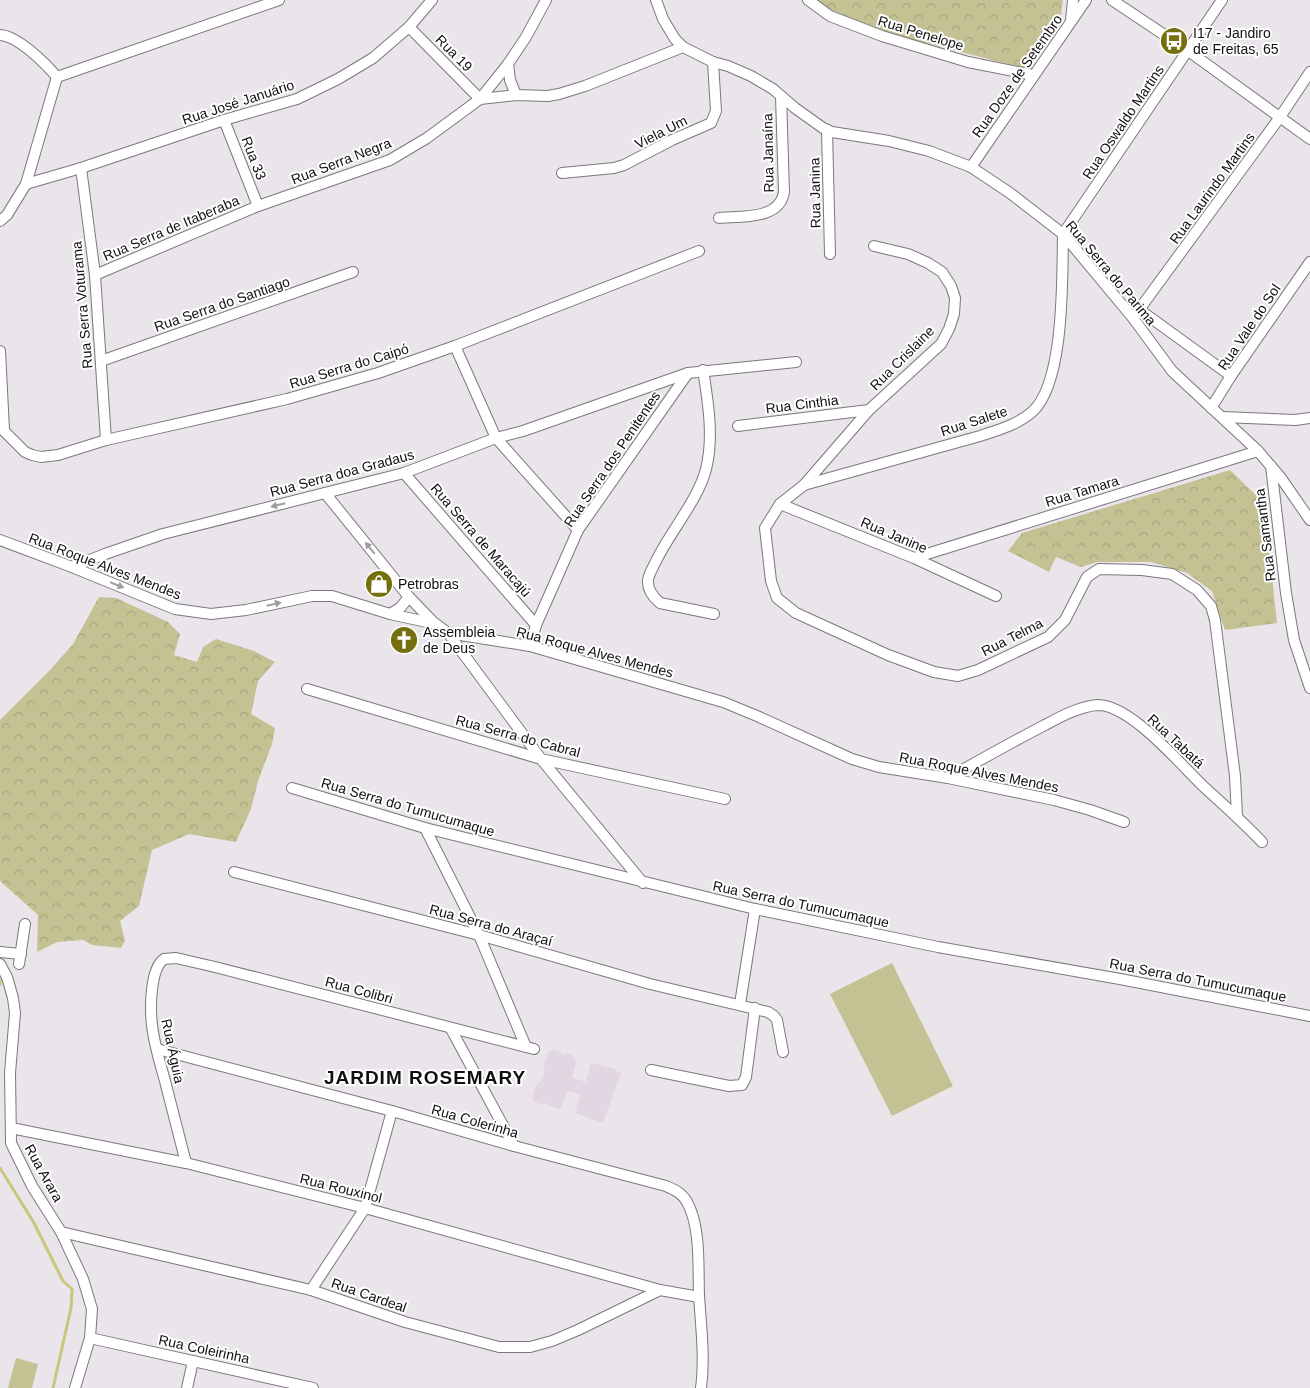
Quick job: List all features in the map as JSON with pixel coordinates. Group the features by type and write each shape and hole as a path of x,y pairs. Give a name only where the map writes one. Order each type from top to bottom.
{"street":[{"path":"56,77 279,0"},
{"name":"Rua José Januário","path":"26,184 81,168 224,120 297,99 338,80 373,58 410,27 432,0"},
{"name":"Rua Serra Negra","path":"258,206 390,160 427,138 480,99 508,64 526,37 546,0"},
{"path":"480,99 516,95 548,96 559,94 585,86 683,47 675,39 663,19 656,0"},
{"name":"Rua Penelope","path":"808,0 830,16 882,36 968,62 1033,75"},
{"path":"1071,24 1072,0"},
{"name":"Rua Doze de Setembro","path":"970,168 1086,0"},
{"path":"1112,0 1187,50 1310,139"},
{"name":"Rua Oswaldo Martins","path":"1063,234 1222,0"},
{"name":"Rua 19","path":"410,27 480,99"},
{"path":"0,35 11,38 30,52 45,64 56,77"},
{"name":"Rua Serra do Parima","path":"683,47 713,62 751,76 828,130 889,141 929,152 970,168 1010,192 1063,234 1137,314 1172,371 1258,451 1310,520"},
{"name":"Viela Um","path":"562,173 614,168 624,165 672,140 712,123 716,111 713,62"},
{"path":"508,64 510,80 516,95"},
{"name":"Rua Laurindo Martins","path":"1137,314 1280,117 1310,72"},
{"path":"0,221 7,215 26,184 56,77"},
{"name":"Rua Janaína","path":"719,218 758,215 770,212 777,208 782,201 784,192 781,96"},
{"name":"Rua 33","path":"224,120 258,206"},
{"name":"Rua Janina","path":"828,130 830,254"},
{"name":"Rua Serra Voturama","path":"81,168 95,276 106,440"},
{"name":"Rua Serra de Itaberaba","path":"95,276 258,206"},
{"name":"Rua Salete","path":"804,485 980,436 1014,423 1033,411 1044,397 1050,383 1056,356 1063,234"},
{"name":"Rua Crislaine","path":"804,485 869,410 941,344 949,330 954,314 955,298 951,286 942,272 908,254 874,246"},
{"name":"Rua Serra do Caipó","path":"2,429 26,452 41,457 58,455 106,440 287,400 378,373 455,346 700,251"},
{"name":"Rua Vale do Sol","path":"1212,408 1231,376 1310,262"},
{"name":"Rua Serra do Santiago","path":"101,361 353,272"},
{"path":"1137,314 1231,376"},
{"path":"455,346 496,438 578,530"},
{"path":"0,351 2,429"},
{"name":"Rua Serra doa Gradaus","path":"72,567 163,534 404,473 496,438 523,431 688,373 796,362"},
{"path":"703,370 709,430 706,470 700,486 663,548 648,581 650,591 660,603 714,614"},
{"name":"Rua Serra dos Penitentes","path":"530,646 536,625 578,530 688,373"},
{"name":"Rua Cinthia","path":"738,426 869,410"},
{"path":"1222,417 1295,420 1310,418"},
{"name":"Rua Tamara","path":"914,558 1258,451"},
{"name":"Rua Samantha","path":"1270,465 1286,593 1294,640 1310,688"},
{"name":"Rua Serra de Maracajú","path":"404,473 536,625"},
{"name":"Rua Telma","path":"804,485 780,504 766,528 771,581 777,598 796,613 888,655 934,672 958,676 978,670 1048,637 1065,620 1087,578 1099,569 1115,568 1160,571 1172,574 1197,590 1211,606 1215,620 1235,776 1237,816"},
{"path":"325,493 409,597 436,624"},
{"name":"Rua Janine","path":"780,504 914,558 996,596"},
{"name":"Rua Roque Alves Mendes","path":"0,540 176,609 190,612 211,614 246,610 320,595 332,596 390,614 436,624 448,633 530,646 722,702 852,759 879,767 948,778 1054,800 1124,822"},
{"path":"390,614 400,608 409,597"},
{"path":"448,633 541,758 643,883"},
{"name":"Rua Serra do Cabral","path":"307,690 541,758 725,799"},
{"name":"Rua Tabatá","path":"948,778 1059,718 1084,708 1098,705 1112,708 1153,735 1262,842"},
{"name":"Rua Serra do Tumucumaque","path":"292,788 425,828 755,909 938,947 1120,979 1310,1016"},
{"path":"425,828 479,935"},
{"name":"Rua Serra do Araçaí","path":"234,872 479,935 650,984 768,1012 777,1020 784,1052"},
{"path":"740,1004 755,909"},
{"path":"0,952 20,959 25,924"},
{"name":"Rua Colibri","path":"176,958 530,1048 479,935"},
{"name":"Rua Águia","path":"176,958 160,961 155,974 151,996 152,1025 156,1049 186,1163"},
{"name":"Rua Arara","path":"0,964 7,977 14,998 15,1013 10,1073 11,1143 32,1186 61,1232 89,1296 92,1321 90,1338 75,1388"},
{"path":"651,1070 728,1086 742,1085 746,1077 755,1008"},
{"path":"450,1028 514,1146"},
{"name":"Rua Colerinha","path":"156,1049 666,1186 683,1195 688,1204 695,1228 700,1297"},
{"path":"311,1290 365,1208 392,1111"},
{"name":"Rua Rouxinol","path":"11,1128 186,1163 365,1208 660,1290 700,1297"},
{"name":"Rua Cardeal","path":"61,1232 311,1290 406,1322 499,1347 530,1347 578,1330 660,1290"},
{"path":"700,1297 701,1388"},
{"name":"Rua Coleirinha","path":"90,1338 312,1388"},
{"path":"187,1388 193,1361"}],"shaded area":[{"path":"553,1049 564,1055 565,1053 574,1056 577,1059 572,1078 586,1082 591,1063 616,1069 616,1071 621,1073 603,1123 575,1113 580,1094 567,1091 560,1109 548,1106 545,1103 543,1105 532,1099 535,1088 539,1081 541,1082 549,1050 552,1051"}],"green space":[{"path":"814,0 1063,0 1060,22 1029,66 1024,68 886,33 830,13"},
{"path":"1230,470 1264,503 1277,623 1225,630 1212,591 1187,573 1151,562 1097,562 1081,567 1056,557 1049,572 1008,551 1022,533"},
{"path":"99,597 116,598 168,622 180,634 174,655 197,662 203,647 216,639 254,651 275,662 258,681 251,714 275,728 272,744 258,781 251,809 236,842 189,834 152,850 139,906 120,921 125,941 121,948 92,945 83,940 57,942 37,952 38,915 0,881 0,720 73,644"},
{"path":"892,963 953,1086 892,1116 830,994"},
{"path":"16,1358 38,1364 32,1388 8,1388"}],"waterway":[{"path":"0,1168 34,1223 63,1281 72,1289 71,1308 53,1388"}],"place":[{"name":"I17 - Jandiro de Freitas, 65","path":"1174,41"},
{"name":"Petrobras","path":"379,584"},
{"name":"Assembleia de Deus","path":"404,640"}],"district":[{"name":"JARDIM ROSEMARY","path":"425,1077"}]}
